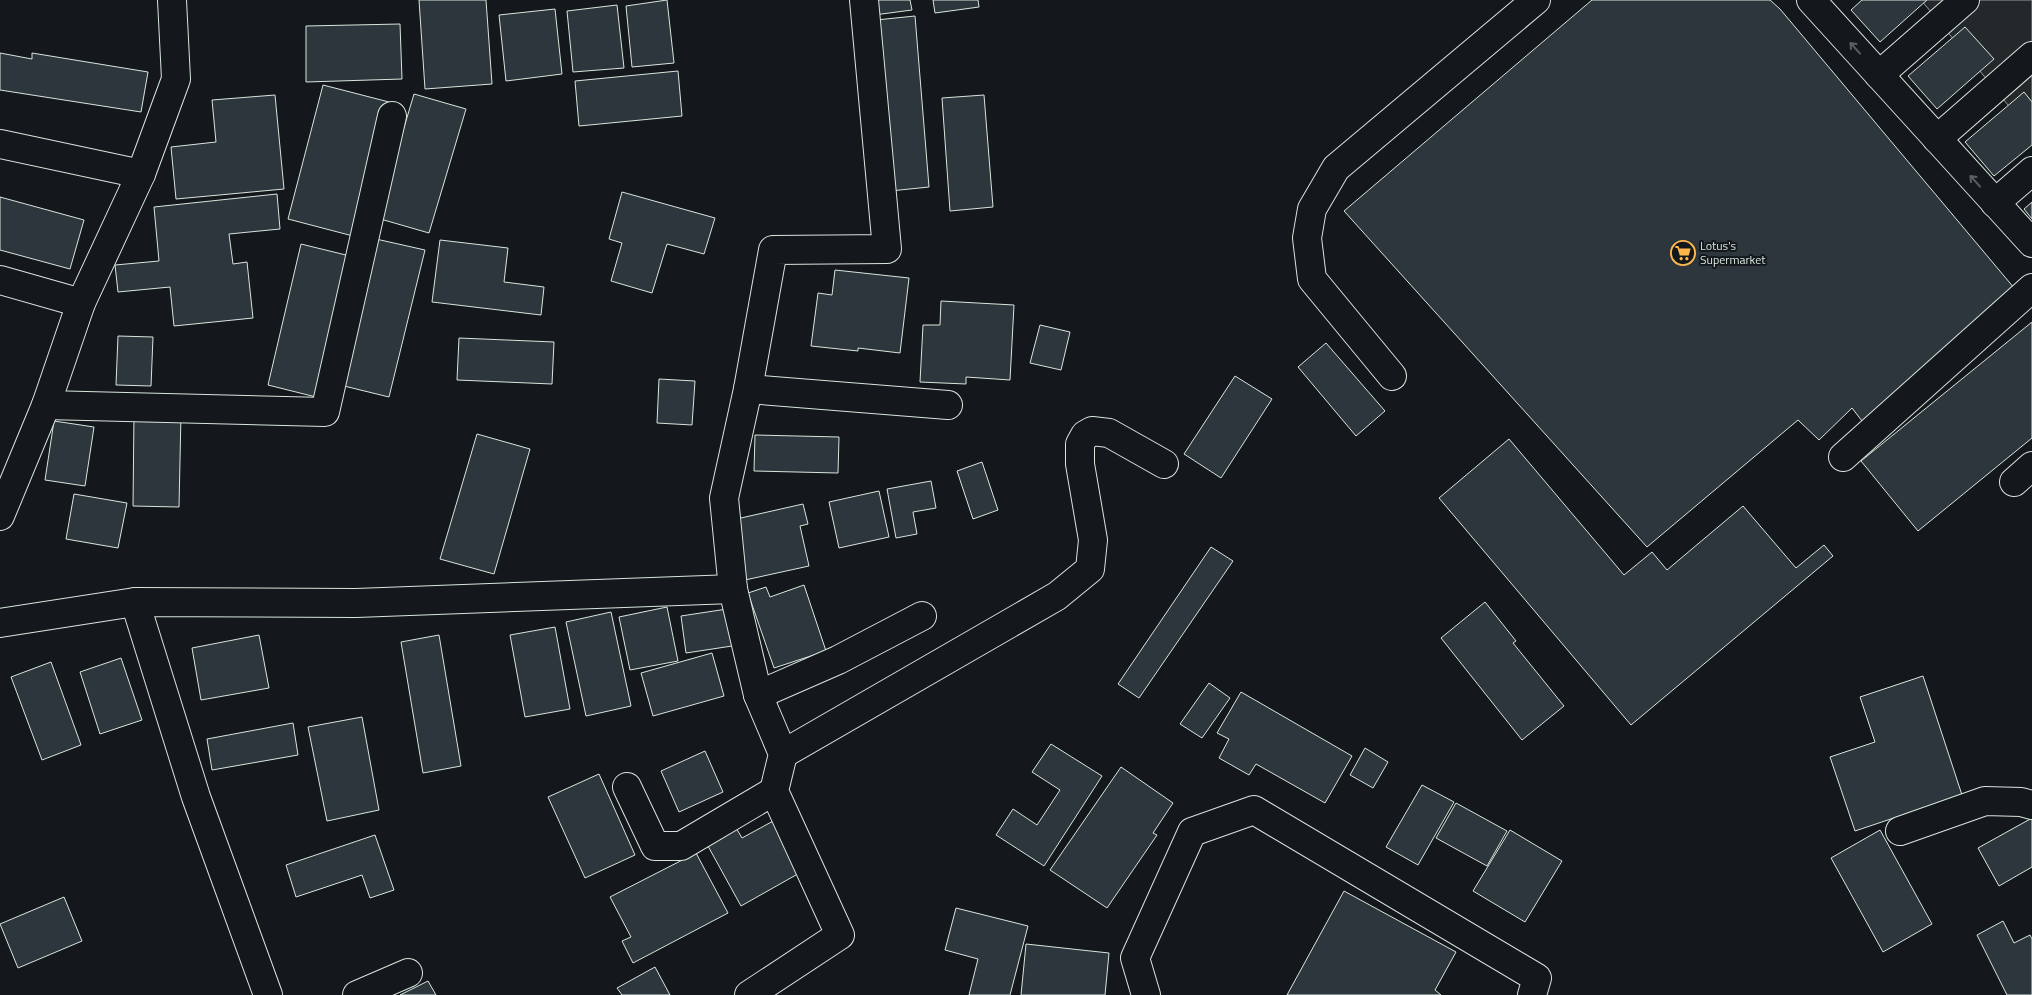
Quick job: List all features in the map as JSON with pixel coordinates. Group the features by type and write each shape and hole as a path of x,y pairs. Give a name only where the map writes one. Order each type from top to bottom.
{"street":[{"path":"0,516 46,405 81,304 141,174 176,79 172,0"},
{"path":"749,995 840,935 774,791 782,754 758,695 733,589 724,498 748,390 773,250 887,249 864,0"},
{"path":"1392,376 1312,280 1307,238 1312,209 1336,168 1536,0"},
{"path":"1879,75 1965,0"},
{"path":"1823,4 1879,75 2032,243"},
{"path":"1937,139 2032,56"},
{"path":"46,405 325,412 392,116"},
{"path":"0,144 141,174"},
{"path":"1995,203 2032,171"},
{"path":"0,280 81,304"},
{"path":"1843,457 2032,288"},
{"path":"748,390 948,405"},
{"path":"782,754 1057,596 1090,569 1093,540 1080,464 1080,444 1085,435 1092,431 1109,433 1164,464"},
{"path":"0,623 135,602 356,603 733,589"},
{"path":"135,602 196,797 268,995"},
{"path":"758,695 838,660 922,616"},
{"path":"627,787 655,846 681,846 774,791"},
{"path":"1900,831 1985,801 2021,802 2032,805"},
{"path":"1146,995 1135,958 1192,832 1254,810 1537,978 1532,995"},
{"path":"357,995 408,973"}],"shaded area":[{"path":"1921,0 2032,0 2032,134"}],"building":[{"path":"419,0 486,0 492,84 425,89"},
{"path":"667,0 674,63 632,67 626,6"},
{"path":"872,0 910,0 912,10 874,15"},
{"path":"933,0 978,0 979,7 935,13"},
{"name":"Lotus's Supermarket","path":"1592,0 1770,0 1780,9 2020,295 1869,430 1852,408 1819,440 1798,420 1647,547 1344,211"},
{"path":"1862,0 1927,0 1880,42 1851,10"},
{"path":"617,5 624,68 573,72 567,11"},
{"path":"555,9 562,74 506,81 499,15"},
{"path":"915,16 929,187 890,191 876,20"},
{"path":"400,24 402,79 306,82 306,26"},
{"path":"1965,27 1994,59 1937,109 1908,76"},
{"path":"0,53 32,59 32,53 148,72 141,112 0,90"},
{"path":"678,71 682,116 579,126 575,81"},
{"path":"323,85 389,102 353,236 288,219"},
{"path":"2024,92 2032,102 2032,145 1994,176 1965,142"},
{"path":"414,94 466,109 429,233 377,218"},
{"path":"275,95 284,189 176,199 171,147 216,142 212,100"},
{"path":"984,95 993,207 950,211 942,98"},
{"path":"622,192 715,218 704,254 667,244 652,293 611,281 622,243 609,239"},
{"path":"277,194 280,229 229,234 233,264 247,262 253,318 174,326 170,287 118,292 115,265 159,261 154,207"},
{"path":"0,197 84,220 70,269 0,250"},
{"path":"2032,202 2032,219 2024,209"},
{"path":"376,239 425,250 389,397 340,385"},
{"path":"440,240 508,248 504,282 544,287 541,315 432,302"},
{"path":"301,244 350,256 316,397 268,385"},
{"path":"835,270 909,278 900,353 858,348 858,351 811,346 818,293 832,295"},
{"path":"941,301 1014,305 1010,380 966,377 966,384 920,382 923,325 940,325"},
{"path":"2032,322 2032,438 1918,531 1861,461"},
{"path":"1040,325 1070,332 1061,370 1030,363"},
{"path":"118,336 153,337 151,386 116,385"},
{"path":"459,338 554,342 552,384 457,380"},
{"path":"1326,343 1385,411 1356,436 1298,367"},
{"path":"1235,376 1272,399 1221,478 1184,454"},
{"path":"659,379 695,381 692,425 657,423"},
{"path":"134,413 181,413 179,507 133,506"},
{"path":"54,421 94,427 85,486 45,480"},
{"path":"477,434 530,449 494,574 440,559"},
{"path":"755,435 839,437 838,473 754,471"},
{"path":"1509,439 1624,575 1652,552 1667,570 1743,506 1796,568 1824,545 1833,556 1631,725 1439,498"},
{"path":"982,462 998,510 973,519 957,471"},
{"path":"931,481 936,508 913,512 917,534 896,538 887,489"},
{"path":"879,491 889,537 839,548 829,502"},
{"path":"74,494 127,503 118,548 66,539"},
{"path":"803,504 808,524 800,526 809,566 745,580 732,520"},
{"path":"1211,547 1233,561 1139,698 1118,684"},
{"path":"804,585 826,651 774,668 748,593 766,587 770,597"},
{"path":"1485,602 1516,641 1513,643 1564,706 1522,740 1441,638"},
{"path":"667,607 678,661 630,670 619,617"},
{"path":"727,609 732,646 686,653 681,616"},
{"path":"611,612 631,706 586,716 566,622"},
{"path":"555,627 570,709 525,717 510,635"},
{"path":"259,635 269,688 201,700 192,648"},
{"path":"439,635 461,766 423,773 401,642"},
{"path":"712,653 724,696 653,716 641,673"},
{"path":"121,658 142,720 100,734 80,672"},
{"path":"51,662 81,745 42,760 11,677"},
{"path":"1923,676 1962,795 1855,831 1830,757 1875,742 1860,697"},
{"path":"1209,683 1230,698 1202,738 1180,724"},
{"path":"1241,692 1352,756 1325,803 1256,764 1249,775 1219,758 1229,739 1217,733"},
{"path":"362,717 379,810 327,821 308,727"},
{"path":"293,723 298,755 212,770 207,739"},
{"path":"1051,744 1102,776 1044,866 996,835 1013,809 1037,825 1060,790 1032,772"},
{"path":"1365,748 1388,762 1373,788 1350,775"},
{"path":"705,751 723,792 679,812 661,771"},
{"path":"1121,767 1173,803 1153,833 1157,835 1107,908 1050,870"},
{"path":"599,774 635,855 585,878 548,797"},
{"path":"1422,785 1454,802 1418,865 1386,847"},
{"path":"1456,803 1507,831 1487,866 1436,838"},
{"path":"2032,818 2032,867 1999,886 1978,848"},
{"path":"775,820 803,871 741,906 703,837 732,821 742,838"},
{"path":"1510,830 1562,861 1525,922 1473,891"},
{"path":"1880,830 1932,924 1883,952 1831,858"},
{"path":"375,835 394,890 370,898 362,875 296,897 286,865"},
{"path":"696,853 728,913 633,963 622,941 631,937 610,897"},
{"path":"1344,891 1456,952 1435,990 1441,995 1287,995"},
{"path":"64,897 82,941 18,968 0,924"},
{"path":"956,908 1028,926 1010,995 969,995 978,959 945,950"},
{"path":"2003,921 2014,943 2030,935 2032,939 2032,995 2007,995 1977,935"},
{"path":"1026,944 1109,953 1105,995 1021,995"},
{"path":"655,967 670,995 622,995 617,988"},
{"path":"428,981 436,995 400,995"}],"place":[{"name":"Lotus's Supermarket","path":"1683,253"}]}
